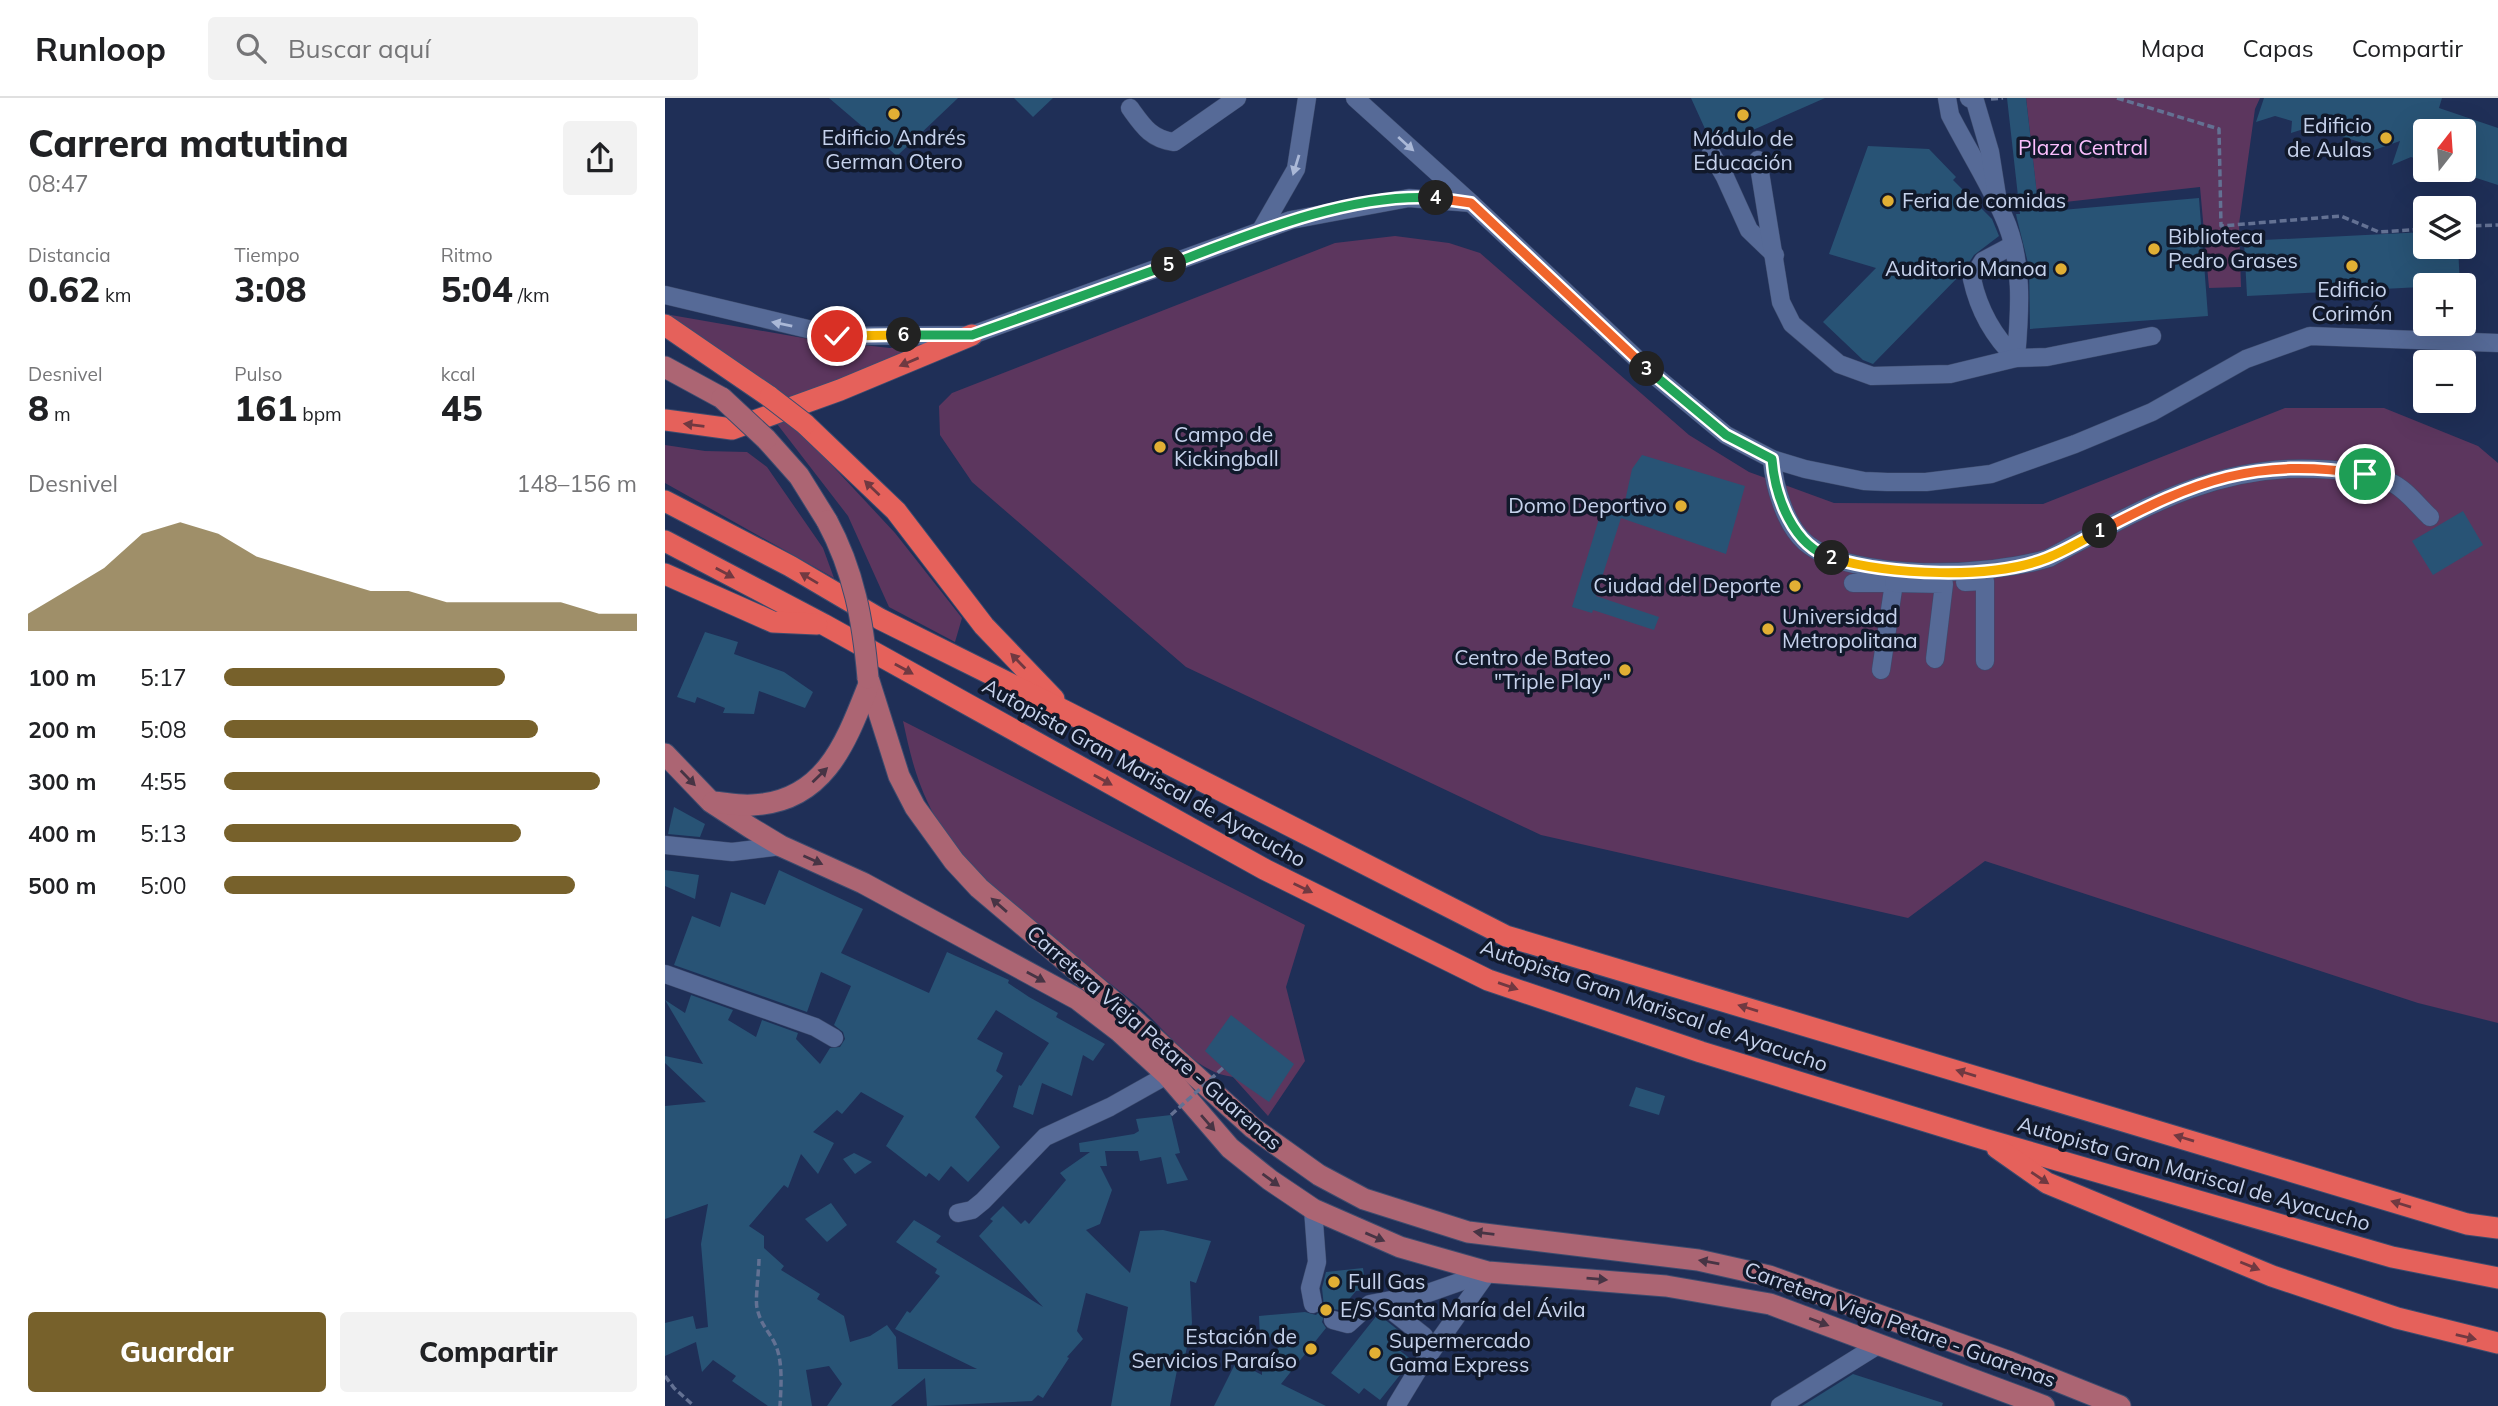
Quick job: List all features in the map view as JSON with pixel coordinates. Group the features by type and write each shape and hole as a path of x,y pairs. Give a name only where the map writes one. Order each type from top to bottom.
{"highway":[{"path":"665,325 805,424 896,511 984,626 1065,711"},
{"path":"665,420 732,429 840,390 972,335"},
{"name":"Autopista Gran Mariscal de Ayacucho","path":"665,500 790,566 880,619 1506,936 2467,1224 2498,1226"},
{"name":"Autopista Gran Mariscal de Ayacucho","path":"665,541 823,624 1264,869 1488,980 1701,1052 1984,1139 2392,1256 2498,1278"},
{"path":"665,574 773,622 823,624"},
{"path":"1984,1139 2047,1183 2272,1276 2397,1318 2498,1343"}],"main road":[{"name":"Carretera Vieja Petare - Guarenas","path":"665,367 722,398 766,439 799,476 827,521 842,548 854,583 863,627 869,681 899,776 915,807 954,861 979,888 1114,1002 1253,1128 1319,1175 1364,1199 1468,1231 1698,1260 1758,1273 2010,1362 2120,1406"},
{"path":"711,802 752,806 797,794 815,781 844,746 869,681"},
{"name":"Carretera Vieja Petare - Guarenas","path":"665,754 711,802 781,846 863,883 1077,999 1120,1032 1167,1075 1230,1148 1313,1209 1412,1252 1488,1272 1605,1280 1738,1297 1770,1304 2044,1406"}],"street":[{"path":"1130,108 1149,134 1174,142 1237,98"},
{"path":"1261,230 1296,169 1307,98"},
{"path":"1355,98 1654,375 1726,435 1772,459 1805,469 1864,481 1926,482 1991,474 2075,444 2152,412 2246,359 2310,336 2498,343"},
{"path":"1947,98 1950,115 1998,205 2013,245 2020,299 2016,358"},
{"path":"1969,98 1975,101 1985,128 1998,205"},
{"path":"1711,153 1749,230 1775,255"},
{"path":"1758,160 1781,302 1792,324 1839,364 1872,376 1950,374 2016,358 2047,357 2152,336"},
{"path":"665,295 837,336 972,335 1291,220 1388,201 1434,198 1471,203"},
{"path":"2013,245 1983,261 1972,279 1978,305 2000,342 2016,358"},
{"path":"1772,459 1773,473 1788,516 1807,544 1826,556 1855,565 1896,570 1971,571 2036,562 2049,558 2157,501 2199,484 2239,473 2281,467 2338,470 2365,474 2392,483 2430,517"},
{"path":"1853,583 1944,584 2020,576"},
{"path":"1985,581 1985,661"},
{"path":"1881,670 1894,583"},
{"path":"1935,659 1944,584"},
{"path":"665,845 732,852 781,846"},
{"path":"665,974 815,1027 834,1038"},
{"path":"958,1213 972,1210 983,1201 1045,1137 1110,1107 1167,1075"},
{"path":"1313,1209 1317,1262 1310,1288 1313,1304"},
{"path":"1333,1320 1348,1324 1370,1304 1428,1293 1488,1272"},
{"path":"1396,1406 1416,1373 1488,1272"},
{"path":"1382,1303 1424,1336"},
{"path":"1780,1406 1878,1345"}],"path":[{"path":"2117,98 2219,129 2221,226 2341,216 2379,232 2413,230"},
{"path":"2476,226 2498,225"},
{"path":"1171,1115 1223,1068"},
{"path":"759,1259 756,1304 761,1325 776,1346 781,1386 780,1406"},
{"path":"665,1376 694,1406"}],"green space":[{"name":"Plaza Central","path":"2026,98 2260,98 2255,109 2239,224 2241,287 2209,288 2200,187 2038,205"},
{"name":"Ciudad del Deporte","path":"1395,236 1449,243 1480,253 1689,435 1749,472 1834,503 2043,504 2285,408 2384,408 2478,446 2498,463 2498,1023 2418,1003 1985,861 1908,918 1541,835 1186,667 972,482 940,435 939,406 952,393 1335,243"},
{"path":"665,314 809,339 890,348 973,340 789,402 665,318"},
{"path":"786,416 895,533 962,618 955,642 889,607 848,516 774,420"},
{"path":"665,445 705,451 747,452 767,467 823,548 834,578 665,483"},
{"path":"903,721 1305,925 1286,987 1305,1061 1268,1116 1233,1077 1205,1067 1193,1059 1137,1005 993,890 968,863 946,834 928,803 916,773"}],"building":[{"name":"Edificio Andrés German Otero","path":"829,98 958,98 897,156"},
{"path":"1014,98 1053,98 1033,117"},
{"name":"Módulo de Educación","path":"1691,98 1825,98 1719,145 1711,142"},
{"path":"2007,98 2026,98 2039,212 2199,198 2208,316 2030,329 2029,267 2016,214 2020,214"},
{"name":"Edificio de Aulas","path":"2264,98 2442,98 2439,108 2471,119 2413,119 2413,158 2392,165 2400,141 2360,155 2363,143 2310,127 2291,133 2292,121 2275,116 2256,122"},
{"name":"Edificio de Aulas","path":"2476,121 2498,128 2498,185 2476,178"},
{"path":"1868,146 1929,149 1956,177 1953,180 1992,219 1999,236 1974,255 1962,273 1873,364 1863,360 1823,322 1876,268 1829,254"},
{"name":"Edificio Corimón","path":"2413,233 2413,259 2459,259 2459,273 2413,273 2413,287 2247,296 2244,241"},
{"name":"Domo Deportivo","path":"1642,455 1745,486 1726,554 1621,518 1596,596 1659,617 1654,630 1593,610 1592,613 1572,607 1602,509 1622,515 1632,469"},
{"path":"2463,511 2483,545 2433,575 2412,541"},
{"path":"705,632 738,642 734,654 784,672 813,692 805,708 759,691 754,714 723,713 725,708 697,697 695,703 677,697"},
{"path":"674,807 705,824 700,837 668,834"},
{"path":"665,870 699,875 695,899 665,886"},
{"path":"779,870 863,909 841,953 929,993 947,952 1009,980 1008,983 1058,1013 1056,1017 1105,1044 1093,1061 1083,1055 1072,1096 1042,1083 1033,1115 1013,1107 1019,1085 1021,1086 1049,1043 996,1010 977,1039 1003,1053 996,1071 1003,1076 975,1117 1000,1147 968,1182 951,1166 939,1181 929,1173 926,1177 886,1146 904,1116 861,1092 842,1114 837,1110 813,1132 834,1143 818,1174 801,1154 788,1188 784,1185 749,1226 764,1236 764,1248 784,1266 781,1270 820,1294 817,1299 844,1316 850,1342 870,1336 887,1325 896,1337 898,1369 977,1369 895,1329 907,1311 910,1313 940,1276 935,1273 937,1269 896,1242 914,1220 941,1236 936,1242 1043,1307 979,1236 993,1221 990,1219 1003,1206 1021,1224 1025,1220 1029,1224 1066,1180 1060,1173 1090,1152 1080,1152 1079,1143 1134,1134 1139,1131 1136,1119 1171,1115 1180,1153 1175,1154 1188,1180 1167,1184 1161,1157 1140,1161 1138,1151 1105,1151 1107,1166 1100,1166 1112,1190 1100,1224 1086,1230 1130,1273 1140,1231 1163,1230 1211,1241 1196,1283 1190,1281 1192,1323 1184,1361 1179,1360 1170,1406 1111,1406 1128,1307 1086,1293 1077,1331 1083,1339 1067,1357 1069,1358 1043,1398 1038,1395 1032,1401 927,1406 925,1378 891,1406 827,1406 842,1384 829,1366 806,1370 812,1406 768,1406 732,1381 736,1376 713,1360 702,1372 696,1342 665,1356 665,1323 693,1316 696,1329 708,1327 701,1244 708,1204 665,1219 665,1106 706,1102 665,1063 665,1056 703,1064 665,1000 685,1013 691,995 733,1010 728,1020 756,1037 762,1020 798,1033 796,1039 820,1064 830,1048 840,1047 845,1039 843,1032 834,1025 851,986 821,972 807,1012 674,965 692,916 720,927 731,892 765,905"},
{"path":"1231,1015 1294,1064 1269,1102 1233,1077 1205,1051"},
{"path":"1636,1087 1665,1096 1659,1115 1629,1106"},
{"path":"854,1153 872,1162 855,1174 843,1159"},
{"path":"831,1203 847,1225 827,1242 805,1219"},
{"path":"1363,1268 1366,1290 1356,1291 1340,1310 1331,1309 1325,1313 1322,1322 1326,1328 1281,1384 1326,1406 1214,1406 1235,1364 1241,1364 1262,1375 1262,1368 1287,1337 1260,1338 1259,1316 1305,1312 1316,1315 1324,1307 1322,1288 1326,1272"},
{"name":"Supermercado Gama Express","path":"1378,1314 1403,1334 1394,1346 1412,1360 1380,1400 1364,1388 1359,1394 1331,1373"},
{"path":"1853,1374 1943,1403 1942,1406 1802,1406"}],"place":[{"name":"Edificio Andrés German Otero","path":"894,114"},
{"name":"Módulo de Educación","path":"1743,115"},
{"name":"Edificio de Aulas","path":"2386,138"},
{"name":"Feria de comidas","path":"1888,201"},
{"name":"Biblioteca Pedro Grases","path":"2154,249"},
{"name":"Edificio Corimón","path":"2352,266"},
{"name":"Auditorio Manoa","path":"2061,269"},
{"name":"Campo de Kickingball","path":"1160,447"},
{"name":"Domo Deportivo","path":"1681,506"},
{"name":"Ciudad del Deporte","path":"1795,586"},
{"name":"Universidad Metropolitana","path":"1768,629"},
{"name":"Centro de Bateo \"Triple Play\"","path":"1625,670"},
{"name":"Full Gas","path":"1334,1282"},
{"name":"E/S Santa María del Ávila","path":"1326,1310"},
{"name":"Estación de Servicios Paraíso","path":"1311,1349"},
{"name":"Supermercado Gama Express","path":"1375,1353"}],"route":[{"path":"837,336 972,335 1291,220 1388,201 1434,198 1471,203 1654,375 1726,435 1772,459 1773,473 1780,494 1798,534 1807,544 1826,556 1855,565 1931,572 1971,571 2021,565 2049,558 2157,501 2199,484 2239,473 2281,467 2365,474"}]}
